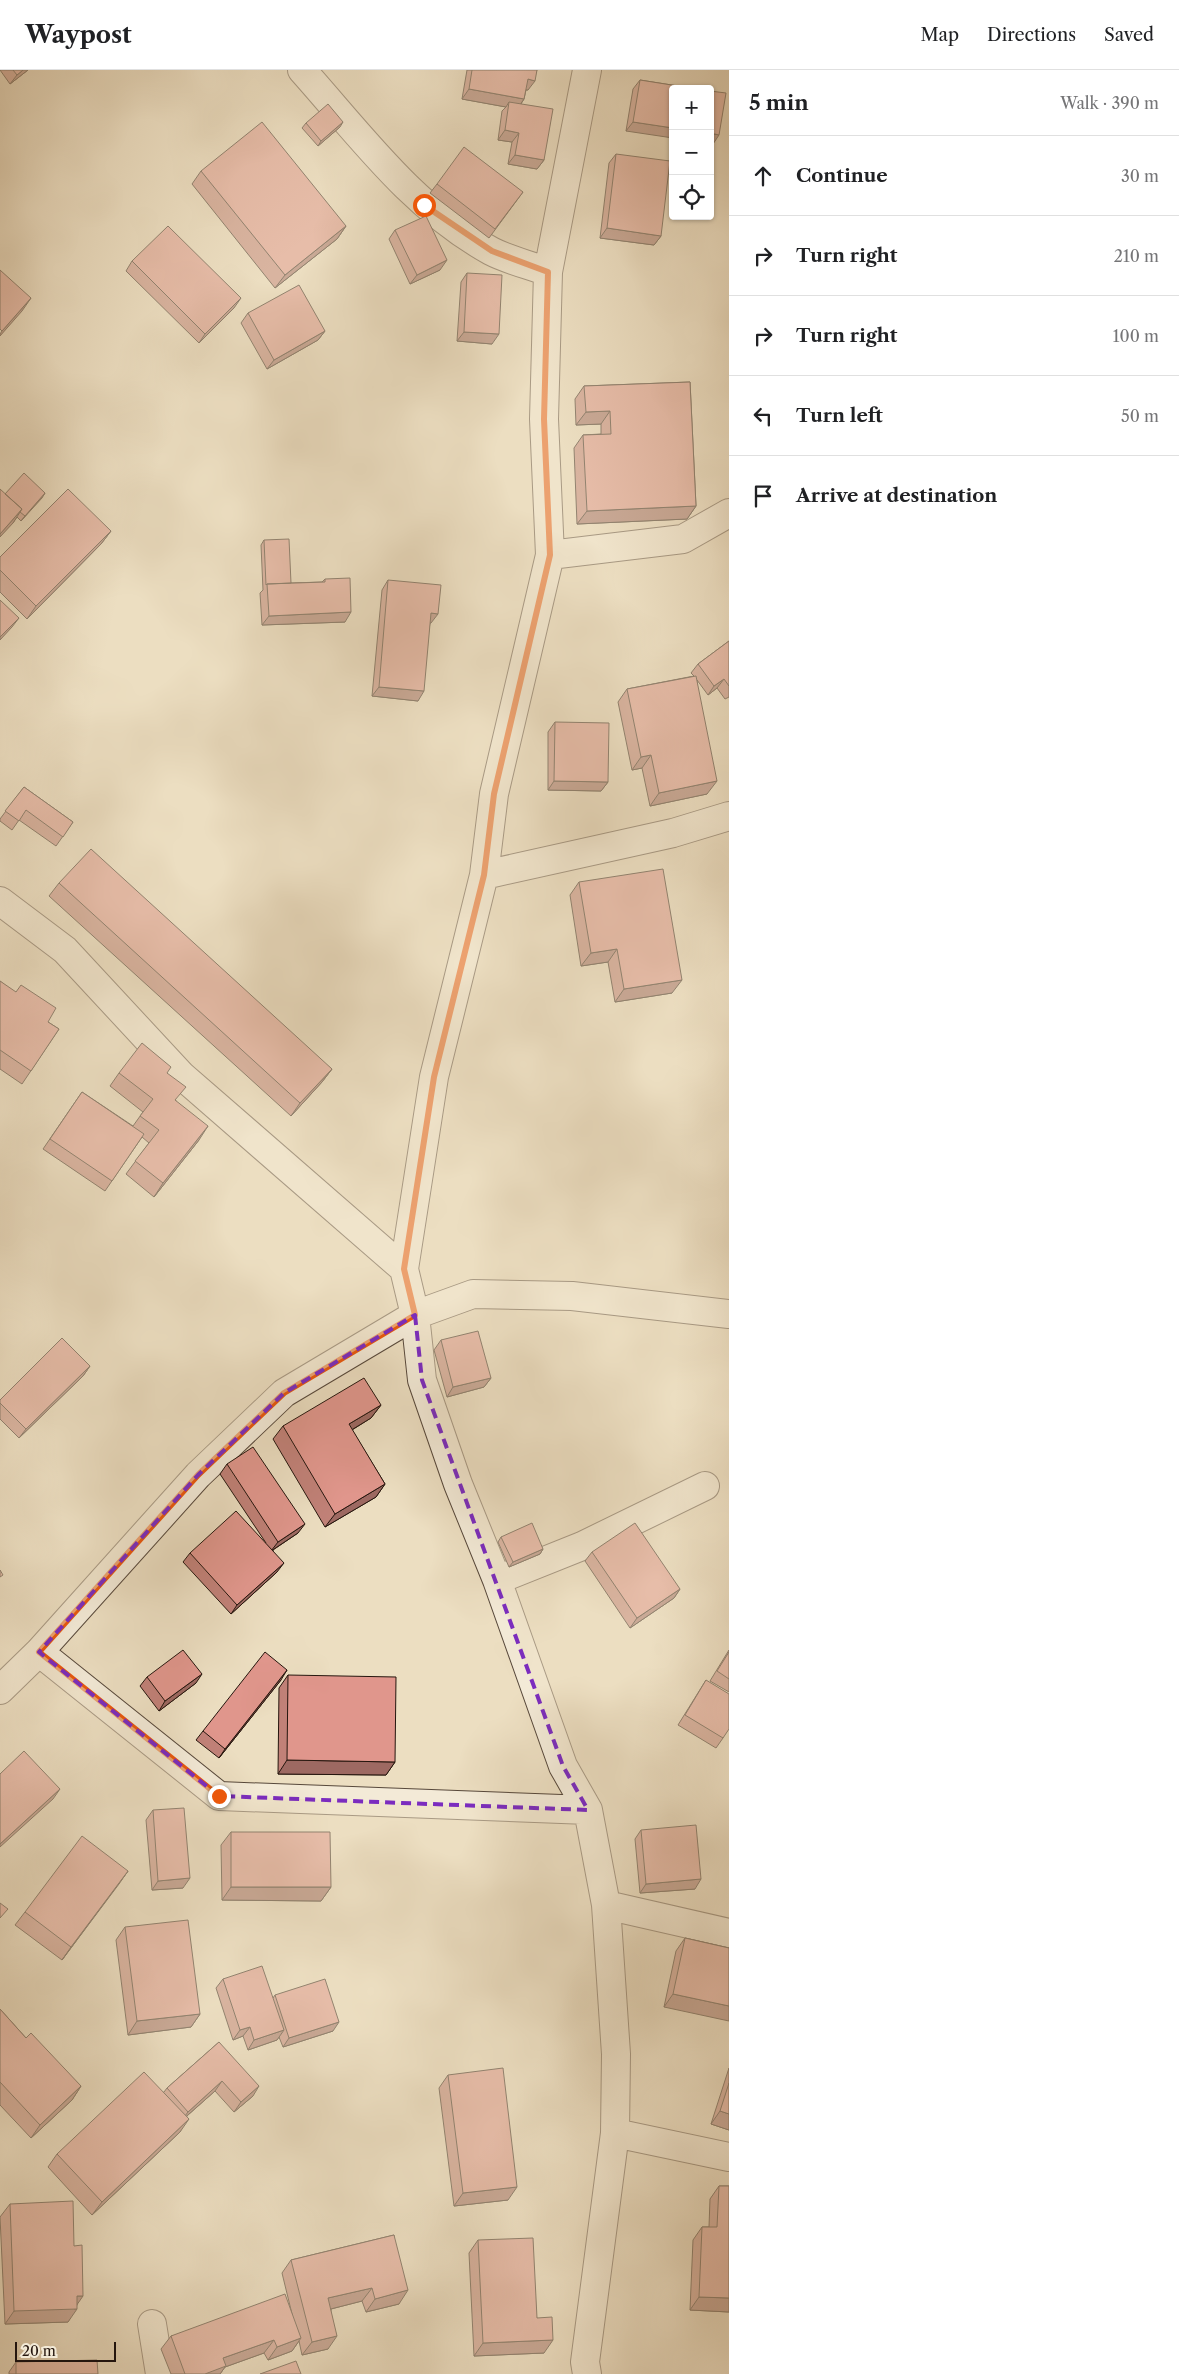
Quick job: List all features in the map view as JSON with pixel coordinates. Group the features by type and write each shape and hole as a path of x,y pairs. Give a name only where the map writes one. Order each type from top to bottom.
{"street":[{"path":"302,70 388,168 424,205 492,251 548,272"},
{"path":"587,70 548,272 544,419 550,555 494,794 484,875 434,1077 404,1269 415,1315 422,1380 458,1484 497,1580 563,1766 588,1810 606,1905 616,2054 615,2133 585,2362 587,2374"},
{"path":"550,555 683,539 729,513"},
{"path":"484,875 673,833 729,816"},
{"path":"0,901 65,950 182,1075 404,1269"},
{"path":"0,1690 39,1652 198,1475 284,1393 415,1315 473,1294 572,1296 729,1314"},
{"path":"497,1580 582,1546 706,1486"},
{"path":"39,1652 219,1796 588,1810"},
{"path":"606,1905 729,1933"},
{"path":"615,2133 729,2157"},
{"path":"152,2324 160,2374"}],"highlighted area":[{"path":"415,1315 422,1380 563,1766 588,1810 219,1796 39,1652 198,1475 284,1393"}],"building":[{"path":"13,70 23,70 17,75"},
{"path":"472,70 537,70 535,81 528,79 524,99 469,89"},
{"path":"640,80 672,85 669,85 669,127 633,122"},
{"path":"714,92 726,93 719,135 714,134"},
{"path":"509,102 553,109 544,160 515,155 519,133 505,130"},
{"path":"328,104 343,122 321,141 306,123"},
{"path":"262,122 346,226 285,275 201,171"},
{"path":"464,147 523,192 495,229 437,184"},
{"path":"616,154 669,161 661,236 607,228"},
{"path":"426,216 447,260 417,275 395,230"},
{"path":"168,226 241,298 205,334 132,261"},
{"path":"0,270 31,298 2,331 0,329"},
{"path":"467,273 502,275 499,334 464,332"},
{"path":"299,285 325,331 274,360 248,313"},
{"path":"690,382 696,506 587,511 583,435 611,434 610,411 586,412 584,386"},
{"path":"24,473 45,493 25,516 20,512 22,509 5,494"},
{"path":"0,489 22,509 0,534"},
{"path":"68,489 111,531 36,606 0,570 0,557"},
{"path":"289,539 291,583 266,585 264,540"},
{"path":"350,578 351,612 269,616 267,584 325,582 325,579"},
{"path":"388,580 441,585 438,614 431,613 424,691 379,687"},
{"path":"0,600 19,618 0,637"},
{"path":"729,641 729,686 724,679 714,686 698,664"},
{"path":"696,676 717,781 659,793 651,755 641,757 627,689"},
{"path":"555,722 609,723 608,782 554,781"},
{"path":"24,787 73,822 63,837 26,810 19,821 5,811"},
{"path":"91,849 332,1069 300,1103 59,883"},
{"path":"663,869 682,980 624,989 617,949 591,953 579,882"},
{"path":"0,981 16,992 21,985 56,1008 48,1022 59,1029 31,1071 0,1050"},
{"path":"142,1043 171,1067 167,1073 186,1087 175,1100 208,1126 163,1183 135,1161 159,1130 140,1116 153,1099 119,1073"},
{"path":"82,1092 144,1134 112,1181 50,1139"},
{"path":"478,1331 491,1378 453,1387 441,1340"},
{"path":"62,1338 90,1366 26,1429 0,1403 0,1400"},
{"path":"364,1378 381,1405 349,1424 385,1484 335,1514 283,1426"},
{"path":"253,1447 305,1524 278,1542 227,1464"},
{"path":"236,1511 284,1563 237,1605 190,1553"},
{"path":"532,1523 543,1549 513,1562 501,1537"},
{"path":"635,1523 680,1589 637,1618 592,1552"},
{"path":"183,1650 202,1674 165,1701 147,1677"},
{"path":"265,1652 287,1670 225,1749 203,1731"},
{"path":"729,1652 729,1679 717,1671"},
{"path":"288,1675 396,1677 395,1762 287,1760"},
{"path":"706,1680 729,1694 729,1729 723,1738 685,1715"},
{"path":"24,1751 60,1789 0,1844 0,1774"},
{"path":"184,1808 190,1878 158,1881 153,1810"},
{"path":"696,1825 701,1879 646,1884 641,1830"},
{"path":"231,1832 330,1832 331,1887 231,1887"},
{"path":"82,1836 128,1871 71,1947 25,1912"},
{"path":"0,1903 8,1909 0,1918"},
{"path":"188,1920 200,2014 137,2021 125,1927"},
{"path":"685,1938 729,1948 729,2006 673,1994"},
{"path":"262,1966 284,2030 254,2040 250,2027 240,2030 223,1979"},
{"path":"325,1979 339,2022 289,2038 275,1995"},
{"path":"0,2009 26,2038 31,2033 81,2086 40,2125 0,2082"},
{"path":"219,2042 259,2086 241,2102 222,2081 188,2112 167,2088"},
{"path":"503,2068 517,2187 463,2193 448,2075"},
{"path":"144,2072 189,2119 102,2202 57,2154"},
{"path":"729,2083 729,2114 720,2111"},
{"path":"719,2186 729,2186 729,2298 699,2297 702,2227 717,2227"},
{"path":"73,2201 74,2246 82,2245 83,2296 77,2296 77,2309 14,2311 10,2204"},
{"path":"394,2235 408,2290 375,2299 372,2288 328,2298 337,2336 312,2342 291,2260"},
{"path":"533,2238 537,2318 552,2317 553,2340 483,2343 478,2240"},
{"path":"285,2294 301,2338 277,2347 274,2340 223,2358 226,2366 205,2374 185,2374 171,2336"},
{"path":"97,2360 98,2374 16,2374 16,2362"},
{"path":"296,2361 301,2374 260,2374"}],"route":[{"path":"219,1796 39,1652 198,1475 284,1393 415,1315 404,1269 434,1077 484,875 494,794 550,555 544,419 548,272 492,251 424,205"}]}
